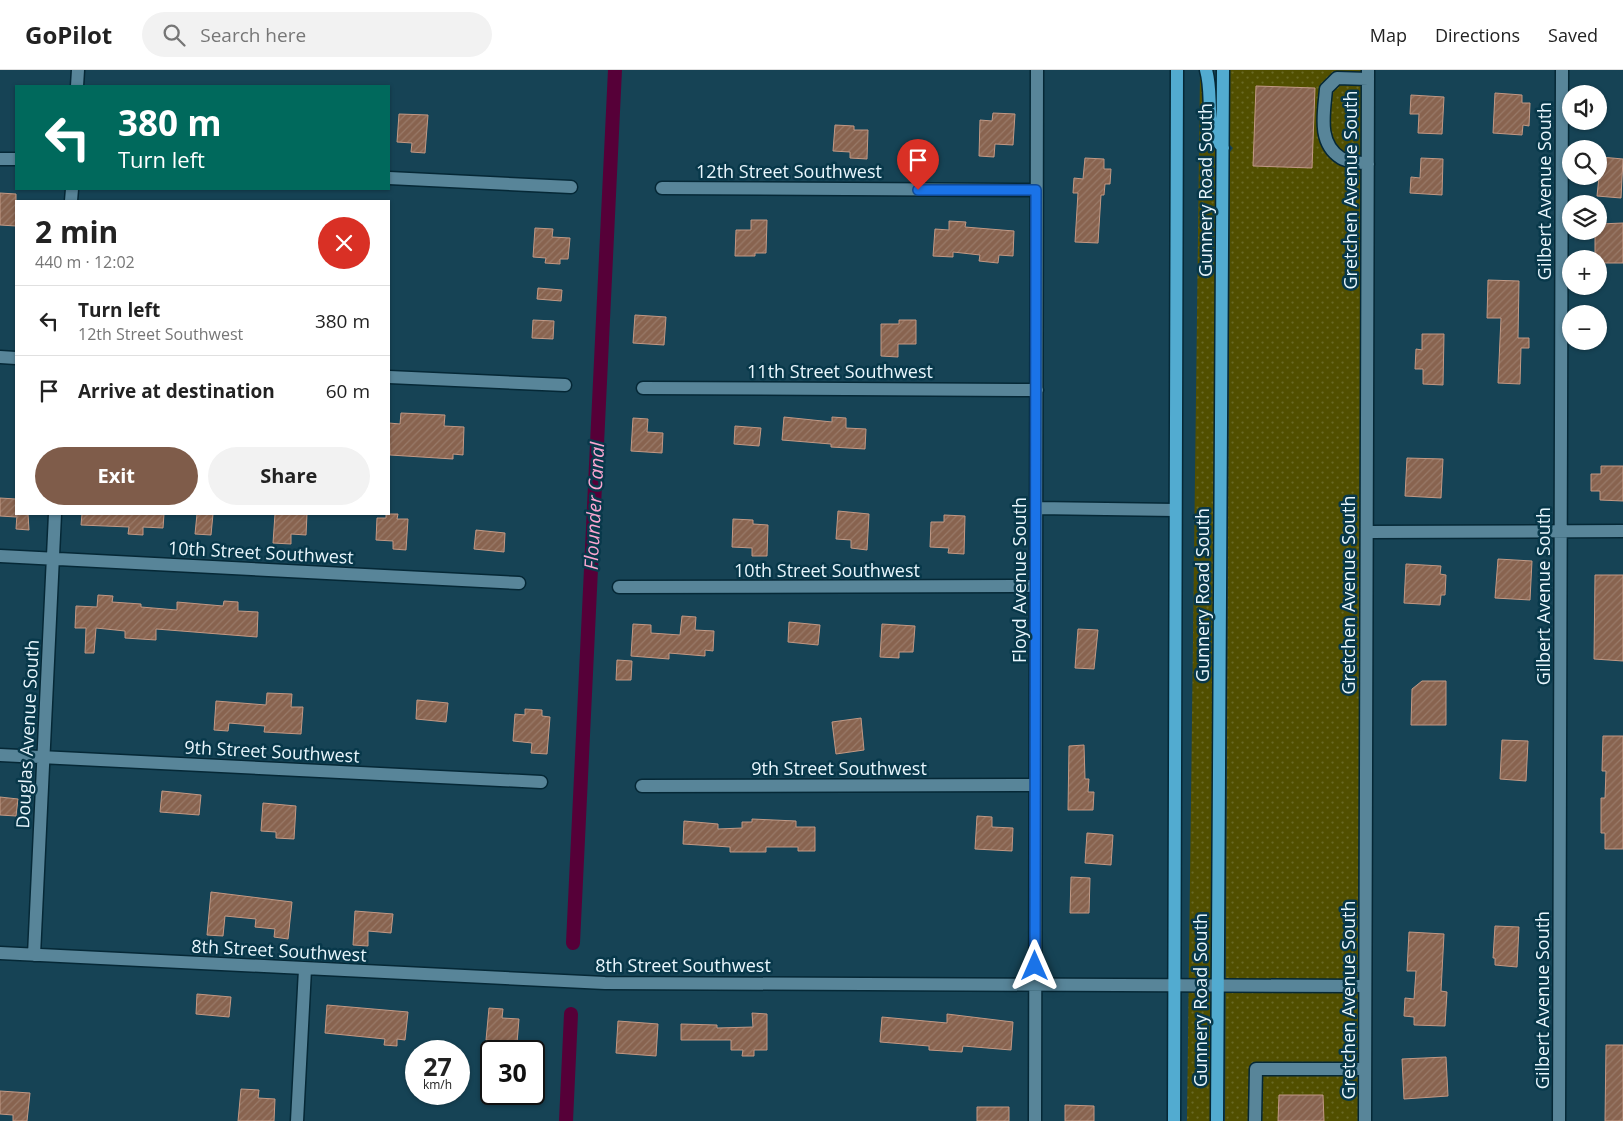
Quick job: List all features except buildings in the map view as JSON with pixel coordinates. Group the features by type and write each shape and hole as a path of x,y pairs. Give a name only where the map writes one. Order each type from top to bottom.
{"main road":[{"name":"Gunnery Road South","path":"1174,1121 1177,70"},
{"path":"1206,70 1209,80 1210,122 1216,140 1223,148"},
{"name":"Gunnery Road South","path":"1217,1121 1223,70"}],"street":[{"path":"77,85 78,70"},
{"name":"Floyd Avenue South","path":"1035,1121 1037,70"},
{"name":"Gilbert Avenue South","path":"1559,1121 1562,70"},
{"path":"1368,74 1337,78 1326,89 1323,133 1330,148 1342,159 1368,164"},
{"name":"Gretchen Avenue South","path":"1365,1121 1368,74"},
{"path":"0,158 15,159"},
{"path":"390,178 571,187"},
{"name":"12th Street Southwest","path":"662,188 1036,190"},
{"path":"0,357 15,358"},
{"path":"390,376 565,385"},
{"name":"11th Street Southwest","path":"643,388 1037,390"},
{"path":"1037,508 1175,510"},
{"name":"Douglas Avenue South","path":"34,955 55,515"},
{"path":"1367,532 1623,531"},
{"name":"10th Street Southwest","path":"0,556 519,582"},
{"name":"10th Street Southwest","path":"619,587 1036,586"},
{"name":"9th Street Southwest","path":"0,755 541,782"},
{"name":"9th Street Southwest","path":"642,786 1035,785"},
{"name":"8th Street Southwest","path":"0,953 605,983 1365,986"},
{"path":"297,1121 305,969"},
{"path":"1255,1121 1256,1069 1365,1069"}],"shaded area":[{"path":"1230,70 1361,70 1358,1121 1225,1121 1230,152 1233,148 1230,145"},
{"path":"1200,74 1204,124 1210,143 1216,152 1210,1121 1187,1121"}],"waterway":[{"name":"Flounder Canal","path":"573,943 615,70"},
{"name":"Flounder Canal","path":"566,1121 571,1014"}],"route":[{"path":"918,190 1036,190 1035,966"}]}
